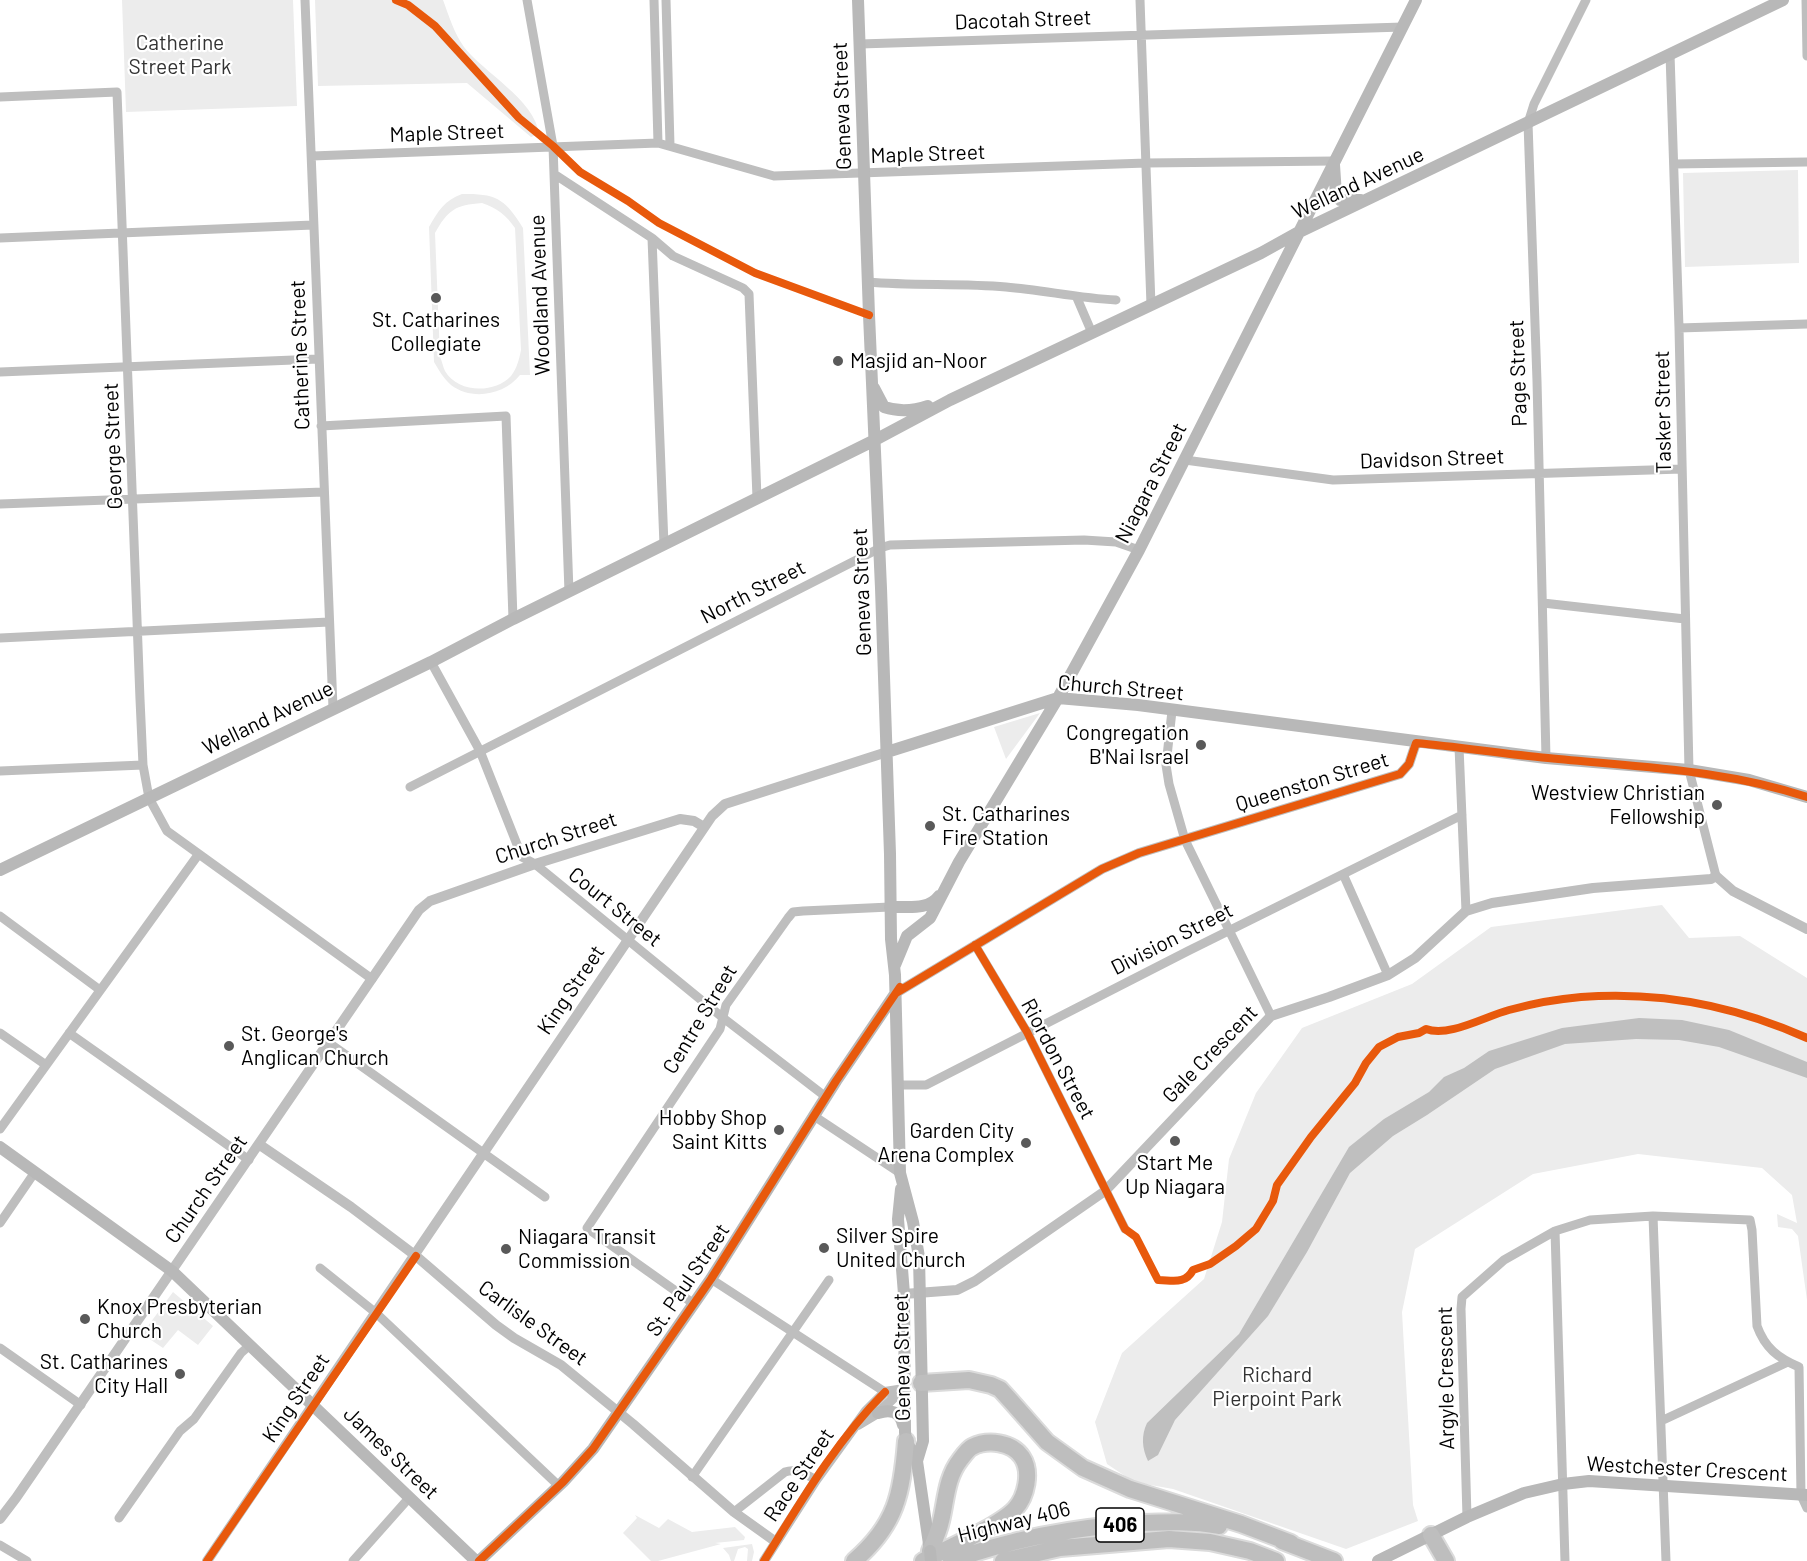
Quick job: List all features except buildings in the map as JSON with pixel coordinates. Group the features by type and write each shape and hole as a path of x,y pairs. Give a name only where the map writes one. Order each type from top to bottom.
{"highway":[{"path":"921,1383 969,1380 991,1385 1000,1389 1059,1452 1083,1468 1130,1489 1241,1524 1291,1543"},
{"path":"854,1561 885,1529 897,1501 903,1479 906,1437"},
{"path":"989,1442 1010,1447 1023,1457 1027,1487 1016,1508 1001,1519 928,1558 934,1526 947,1487 958,1462 971,1448 989,1442"},
{"name":"Highway 406","path":"951,1561 993,1548 1065,1531 1161,1522 1210,1524 1291,1543 1334,1561"},
{"path":"1431,1535 1446,1561"},
{"name":"Highway 406","path":"1003,1561 1060,1548 1169,1539 1210,1542 1250,1551 1276,1561"}],"main road":[{"name":"Geneva Street","path":"858,0 863,174 880,548 891,939 896,993 901,1178 898,1219 904,1294 906,1437 917,1461 934,1526"},
{"name":"Niagara Street","path":"895,966 905,939 930,918 940,895 1058,698 1139,550 1416,0"},
{"name":"Welland Avenue","path":"0,870 431,662 875,440 950,400 1262,253 1297,233 1783,0"},
{"path":"1334,161 1336,195 1340,200 1355,201 1374,197"},
{"path":"872,383 884,407 895,411 916,410 950,400"},
{"name":"Church Street","path":"887,752 1058,698 1138,705 1416,743"},
{"path":"1416,743 1546,758 1689,770 1749,780 1807,796"},
{"path":"891,907 923,907 935,901 940,895"},
{"name":"St. Paul Street","path":"477,1561 559,1486 593,1449 711,1279 826,1097 896,993"},
{"name":"James Street","path":"0,1147 172,1271 477,1561"},
{"name":"Geneva Street","path":"901,1178 913,1222 919,1257 923,1441 917,1461"},
{"path":"904,1389 921,1383"},
{"path":"878,1413 889,1410 898,1414 902,1419 906,1437"},
{"name":"Westchester Crescent","path":"1378,1561 1467,1517 1524,1493 1563,1484 1589,1481 1804,1495"}],"street":[{"name":"Catherine Street","path":"305,0 333,708"},
{"name":"Woodland Avenue","path":"527,0 553,146 569,592"},
{"path":"654,0 658,143"},
{"path":"666,0 670,146"},
{"path":"1140,0 1151,305"},
{"name":"Page Street","path":"1546,758 1528,123 1534,104 1586,0"},
{"path":"1806,0 1807,56"},
{"name":"Dacotah Street","path":"860,44 1403,27"},
{"name":"Tasker Street","path":"1670,54 1689,770 1716,876"},
{"name":"George Street","path":"0,97 117,92 143,765 149,798 167,831 372,979"},
{"name":"Maple Street","path":"312,156 658,143 774,176 1146,163 1334,161"},
{"path":"1674,165 1807,162"},
{"path":"554,174 674,255 743,288 748,294 758,498"},
{"path":"0,238 314,225"},
{"path":"652,238 664,545"},
{"path":"868,282 1007,287 1077,298 1116,300"},
{"path":"1077,298 1092,333"},
{"path":"1679,328 1807,324"},
{"path":"0,372 318,358"},
{"path":"321,426 506,416 513,619"},
{"name":"Davidson Street","path":"1185,460 1333,480 1682,469"},
{"path":"0,504 323,492"},
{"name":"North Street","path":"410,787 880,548 890,545 1084,540 1116,542 1139,550"},
{"path":"1543,603 1685,619"},
{"path":"0,638 329,622"},
{"name":"Court Street","path":"431,662 480,751 522,857 535,864 723,1017 826,1097"},
{"path":"1172,711 1166,765 1185,840 1271,1016"},
{"name":"Queenston Street","path":"896,993 1102,869 1139,854 1400,774 1408,765 1416,743"},
{"path":"1459,747 1466,911"},
{"name":"Church Street","path":"0,1519 260,1145 419,910 429,901 535,864 680,819 694,820 704,827 725,804 887,752"},
{"path":"0,771 143,765"},
{"name":"Division Street","path":"897,1085 926,1085 1012,1042 1027,1032 1462,815"},
{"name":"King Street","path":"207,1561 416,1256 704,827"},
{"path":"0,1129 198,855"},
{"path":"1343,874 1388,975"},
{"path":"1716,876 1733,891 1807,929"},
{"name":"Gale Crescent","path":"904,1294 957,1290 975,1281 1106,1191 1271,1016 1329,998 1388,975 1415,958 1466,911 1492,903 1593,888 1711,879 1716,876"},
{"name":"Centre Street","path":"694,1304 587,1227 720,1029 726,1005 793,912 891,907"},
{"path":"0,916 100,990"},
{"name":"Riordon Street","path":"975,945 1027,1032 1125,1229"},
{"path":"0,1033 46,1065"},
{"path":"69,1033 249,1160"},
{"path":"328,1043 545,1197"},
{"path":"814,1116 901,1178"},
{"name":"Carlisle Street","path":"260,1145 351,1207 416,1256 496,1325 561,1365 620,1412 734,1512 776,1542"},
{"path":"0,1223 35,1172"},
{"path":"1653,1216 1666,1561"},
{"name":"Argyle Crescent","path":"1467,1517 1462,1297 1504,1260 1555,1231 1590,1220 1653,1216 1749,1220 1752,1230 1756,1326 1762,1340 1774,1354 1788,1362"},
{"path":"1555,1231 1565,1561"},
{"path":"320,1268 376,1313 559,1486"},
{"path":"711,1279 885,1392 904,1389"},
{"path":"692,1477 829,1280"},
{"path":"119,1518 180,1431 194,1419 241,1353 250,1345"},
{"path":"0,1348 81,1404"},
{"path":"1661,1421 1788,1362 1799,1367 1804,1495 1807,1508"},
{"name":"Race Street","path":"853,1429 878,1413 904,1389"},
{"name":"Race Street","path":"764,1561 816,1480 866,1411 885,1392"},
{"name":"Race Street","path":"734,1512 791,1470 816,1480"},
{"path":"353,1561 410,1498"},
{"path":"0,1545 27,1561"}],"green space":[{"name":"Catherine Street Park","path":"122,0 293,0 297,106 126,112"},
{"path":"315,0 443,0 464,47 519,98 535,122 539,134 531,137 467,83 318,86"},
{"path":"1798,170 1799,263 1685,267 1683,173"},
{"path":"462,194 484,195 499,200 511,211 523,228 530,375 520,375 505,387 487,394 459,390 446,380 434,362 429,227 442,207 451,199","holes":["482,203 501,213 515,228 521,350 515,370 504,382 486,388 476,388 458,384 451,378 445,371 440,357 435,233 453,210 465,205"]},
{"path":"1040,713 1006,759 994,727"},
{"name":"Richard Pierpoint Park","path":"1662,905 1689,938 1740,936 1807,978 1807,1300 1798,1236 1792,1229 1778,1227 1777,1214 1797,1223 1792,1195 1762,1168 1638,1154 1533,1174 1415,1249 1402,1312 1413,1505 1418,1521 1346,1549 1173,1489 1134,1482 1107,1464 1095,1422 1122,1353 1204,1279 1222,1222 1229,1159 1256,1093 1302,1028 1412,984 1491,927"},
{"path":"173,1292 213,1326 198,1345 178,1330 163,1348 142,1334"},
{"path":"635,1515 659,1528 668,1519 692,1532 735,1527 745,1537 744,1540 715,1543 721,1544 651,1561 623,1533 637,1518"},
{"path":"752,1544 754,1552 752,1561 747,1561 748,1549 745,1547 738,1549 734,1561 731,1561 723,1548"}],"shaded area":[{"path":"1639,1018 1682,1020 1729,1030 1807,1062 1807,1078 1719,1047 1679,1040 1636,1039 1565,1044 1495,1069 1393,1136 1350,1173 1307,1252 1268,1316 1175,1420 1158,1455 1148,1461 1143,1442 1147,1423 1239,1334 1349,1147 1384,1119 1429,1092 1444,1077 1464,1068 1489,1051 1562,1028"}],"cycle path":[{"path":"396,0 408,5 435,26 519,118 580,172 659,223 755,273 869,315"},
{"path":"896,993 1102,869 1139,853 1400,774 1409,764 1416,743 1679,770 1743,780 1807,797"},
{"path":"975,945 1027,1032 1125,1229 1136,1237 1158,1280 1178,1281 1186,1278 1193,1270 1210,1264 1256,1229 1273,1201 1277,1185 1311,1137 1355,1083 1366,1063 1379,1047 1398,1037 1419,1033 1426,1029 1435,1031 1456,1029 1509,1010 1544,1002 1581,997 1639,996 1725,1009 1807,1038"},
{"path":"479,1561 563,1482 593,1449 711,1279 836,1081 900,987"},
{"path":"207,1561 416,1256"},
{"path":"764,1561 805,1495 850,1431 885,1392"}],"place":[{"name":"St. Catharines Collegiate","path":"436,298"},
{"name":"Masjid an-Noor","path":"838,361"},
{"name":"Congregation B'Nai Israel","path":"1201,745"},
{"name":"Westview Christian Fellowship","path":"1717,805"},
{"name":"St. Catharines Fire Station","path":"930,826"},
{"name":"St. George's Anglican Church","path":"229,1046"},
{"name":"Hobby Shop Saint Kitts","path":"779,1130"},
{"name":"Start Me Up Niagara","path":"1175,1141"},
{"name":"Garden City Arena Complex","path":"1026,1143"},
{"name":"Silver Spire United Church","path":"824,1248"},
{"name":"Niagara Transit Commission","path":"506,1249"},
{"name":"Knox Presbyterian Church","path":"85,1319"},
{"name":"St. Catharines City Hall","path":"180,1374"}]}
